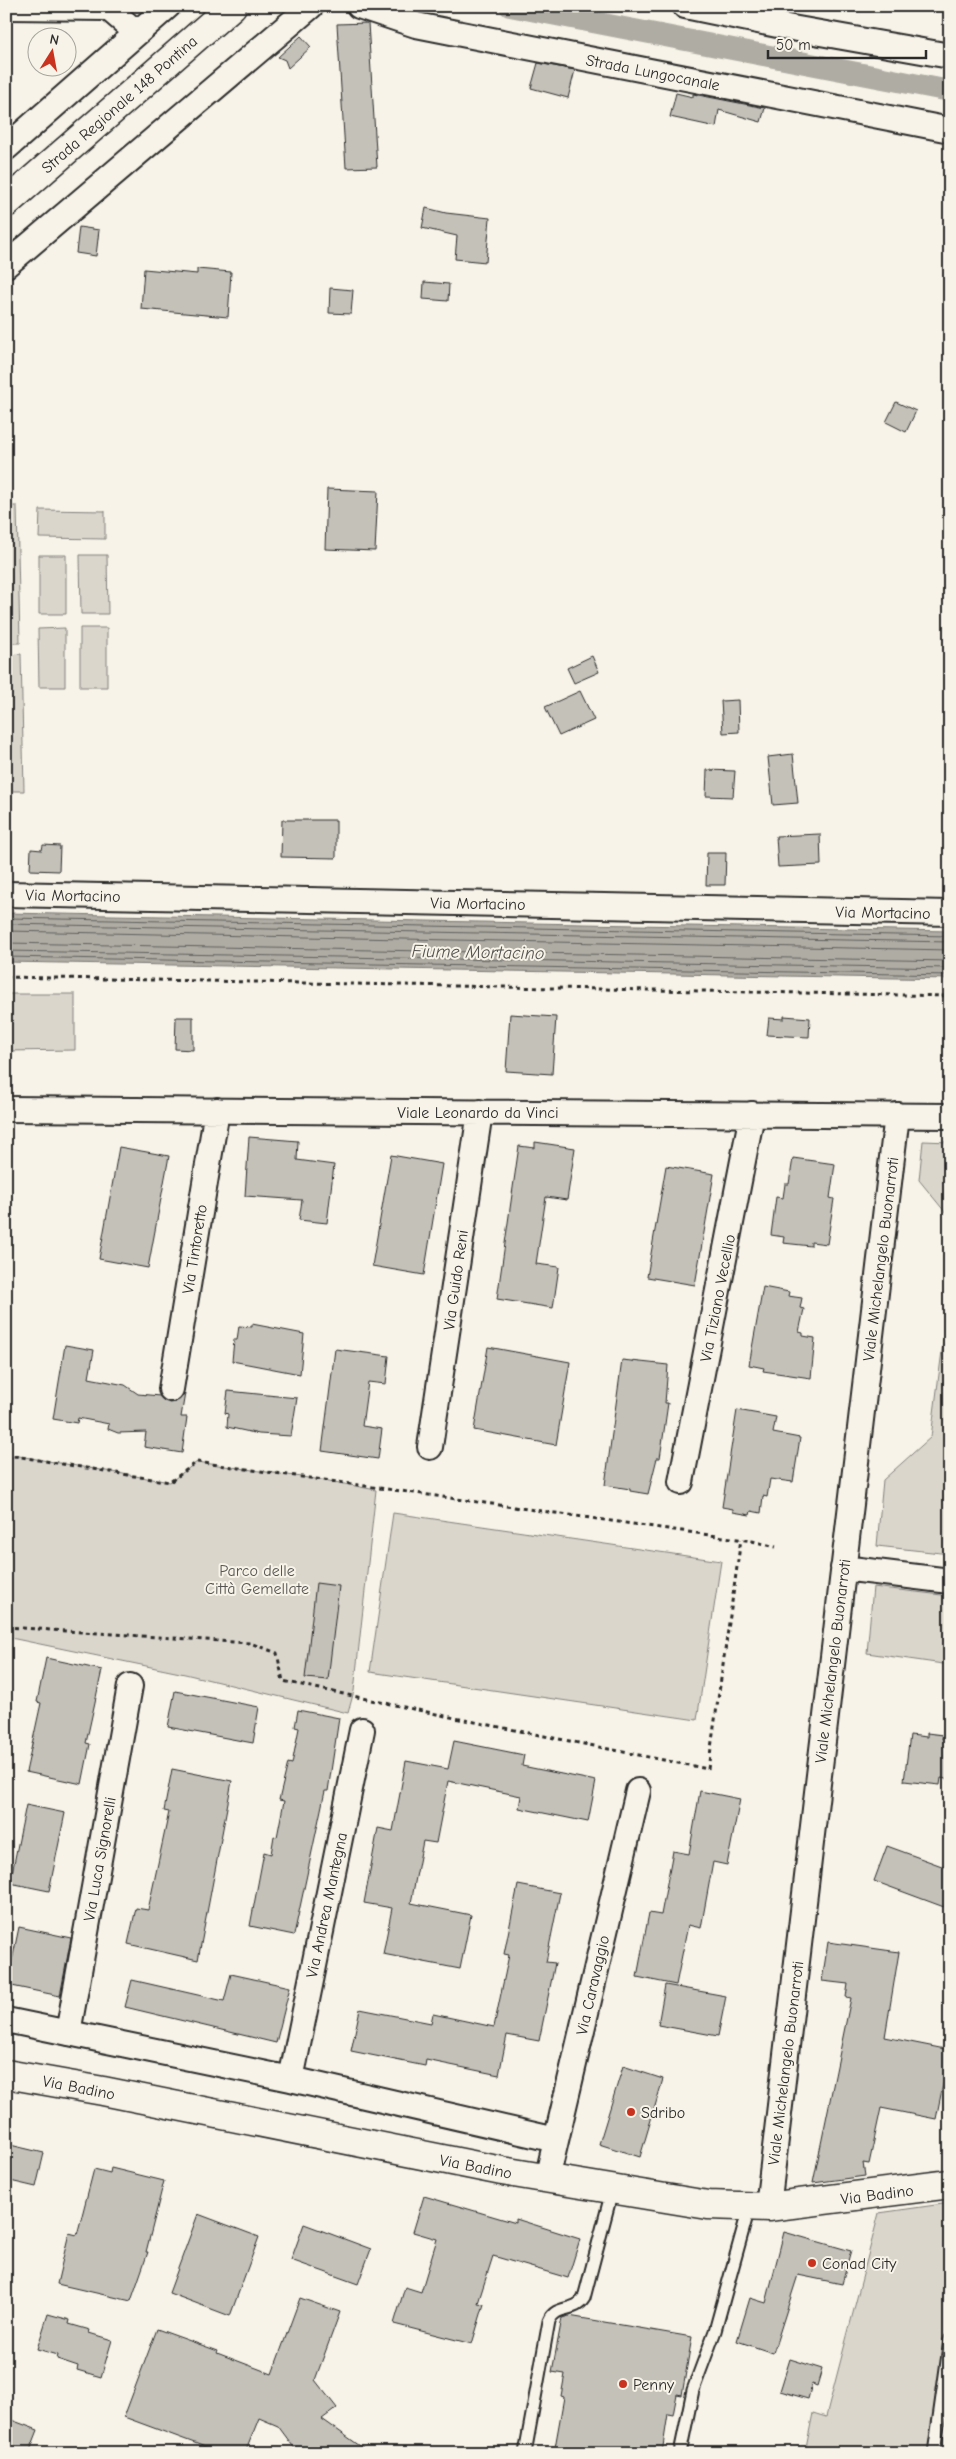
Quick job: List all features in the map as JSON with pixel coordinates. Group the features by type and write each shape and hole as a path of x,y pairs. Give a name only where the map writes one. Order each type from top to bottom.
{"street":[{"path":"6,148 168,6"},
{"name":"Strada Regionale 148 Pontina","path":"6,203 232,6"},
{"path":"6,265 311,6"},
{"name":"Strada Lungocanale","path":"358,6 416,26 950,130"},
{"path":"685,6 792,28 950,56"},
{"path":"6,7 108,7 137,34"},
{"name":"Via Mortacino","path":"6,894 950,913"},
{"name":"Viale Leonardo da Vinci","path":"6,1110 950,1116"},
{"name":"Via Tintoretto","path":"171,1388 216,1110"},
{"name":"Via Guido Reni","path":"430,1447 480,1112"},
{"name":"Via Tiziano Vecellio","path":"681,1482 752,1114"},
{"name":"Viale Michelangelo Buonarroti","path":"758,2207 843,1568 896,1115"},
{"path":"843,1568 950,1581"},
{"name":"Via Luca Signorelli","path":"68,2033 130,1686"},
{"name":"Via Andrea Mantegna","path":"290,2080 362,1730"},
{"name":"Via Caravaggio","path":"547,2179 638,1790"},
{"path":"7,2025 68,2033 290,2080 556,2140"},
{"name":"Via Badino","path":"6,2074 75,2085 547,2179 708,2205 758,2207 950,2184"}],"lane":[{"path":"525,2453 549,2321 560,2309 577,2306 584,2298 612,2191"},
{"path":"680,2453 693,2390 758,2207"},
{"path":"934,2453 950,2340"}],"path":[{"path":"6,977 950,996"},
{"path":"6,1458 15,1456 170,1482 197,1462 741,1539 776,1547"},
{"path":"6,1626 250,1643 277,1653 283,1681 708,1769 741,1539"}],"green space":[{"path":"6,506 17,506 20,643 6,643"},
{"path":"40,510 105,511 105,539 39,538"},
{"path":"39,555 66,555 66,614 39,614"},
{"path":"80,555 107,555 108,614 81,614"},
{"path":"65,628 65,687 39,687 38,629"},
{"path":"80,628 107,628 107,687 80,687"},
{"path":"21,654 24,791 6,791 6,655"},
{"path":"6,994 75,994 75,1050 6,1051"},
{"path":"923,1141 950,1142 950,1218 919,1180"},
{"path":"950,1288 950,1554 877,1546 883,1480 931,1437"},
{"name":"Parco delle Città Gemellate","path":"19,1456 170,1482 197,1462 329,1481 376,1490 354,1691 348,1713 185,1674 6,1637 6,1458"},
{"path":"393,1513 721,1561 697,1720 370,1672"},
{"path":"873,1587 950,1596 950,1665 867,1653"},
{"path":"950,2203 950,2431 945,2453 805,2453 813,2413 826,2417 879,2213"}],"water":[{"name":"Fiume Mortacino","path":"6,913 950,931 950,979 6,962"}],"building":[{"path":"368,23 377,167 346,168 337,24"},
{"path":"301,36 311,47 288,68 285,60 278,57"},
{"path":"538,63 575,70 568,98 531,88"},
{"path":"676,93 693,97 693,94 765,108 761,122 719,110 716,127 670,117"},
{"path":"426,208 446,213 490,218 486,262 455,259 457,236 422,228"},
{"path":"79,227 99,230 96,256 76,253"},
{"path":"144,269 197,274 197,269 231,272 228,317 141,309"},
{"path":"424,282 449,284 448,301 423,299"},
{"path":"330,288 353,290 351,314 329,313"},
{"path":"896,402 916,411 906,432 886,422"},
{"path":"327,489 378,491 375,551 325,549"},
{"path":"592,656 599,672 574,683 567,668"},
{"path":"580,691 594,720 559,736 545,707"},
{"path":"738,700 739,732 723,733 721,701"},
{"path":"793,754 798,803 773,805 768,757"},
{"path":"707,770 735,771 733,797 706,796"},
{"path":"282,820 336,820 336,858 281,857"},
{"path":"820,834 821,865 778,867 776,836"},
{"path":"43,845 60,846 59,871 30,870 31,849 42,850"},
{"path":"707,853 726,853 725,885 706,885"},
{"path":"510,1014 556,1017 552,1074 506,1071"},
{"path":"784,1016 810,1018 809,1037 767,1035 769,1018 784,1019"},
{"path":"176,1017 193,1017 193,1050 175,1049"},
{"path":"249,1137 298,1141 297,1160 334,1165 327,1223 299,1220 302,1200 245,1196"},
{"path":"535,1142 575,1148 567,1200 546,1197 536,1264 559,1267 553,1308 497,1299 519,1146 535,1148"},
{"path":"119,1147 169,1156 148,1268 99,1259"},
{"path":"391,1155 442,1164 424,1275 372,1266"},
{"path":"793,1158 835,1164 830,1198 834,1199 827,1244 811,1242 811,1246 783,1243 784,1237 771,1235 776,1197 783,1198 785,1184 789,1184"},
{"path":"666,1166 714,1174 695,1285 647,1277"},
{"path":"763,1287 789,1292 788,1296 802,1298 800,1308 804,1309 799,1332 803,1333 803,1336 815,1338 811,1378 763,1371 764,1368 749,1365"},
{"path":"252,1324 304,1334 300,1374 232,1361 234,1340 237,1340 239,1326 252,1327"},
{"path":"65,1345 94,1350 89,1378 125,1385 138,1394 160,1396 169,1403 176,1402 185,1393 181,1417 187,1417 182,1453 144,1447 146,1432 118,1433 108,1429 109,1424 78,1418 77,1423 53,1419"},
{"path":"488,1347 570,1362 556,1445 474,1430"},
{"path":"335,1349 389,1356 386,1384 368,1382 362,1426 382,1429 378,1459 322,1451"},
{"path":"622,1360 668,1365 665,1403 668,1403 660,1458 657,1458 648,1494 605,1485"},
{"path":"228,1391 297,1398 291,1436 259,1434 227,1427 228,1414 225,1413"},
{"path":"737,1410 776,1417 773,1433 800,1438 793,1482 770,1479 767,1497 763,1496 761,1513 751,1511 750,1515 733,1512 733,1509 722,1507"},
{"path":"316,1583 339,1586 328,1680 305,1678"},
{"path":"46,1658 102,1670 86,1743 90,1744 82,1784 26,1772 41,1703 37,1702"},
{"path":"175,1691 259,1707 253,1743 168,1727"},
{"path":"298,1710 339,1718 328,1791 325,1791 294,1935 250,1926 264,1852 271,1854 274,1836 277,1837 284,1801 279,1800 288,1763 292,1764 299,1728 295,1727"},
{"path":"927,1733 943,1735 942,1739 950,1740 950,1780 941,1778 940,1785 904,1781 910,1735 927,1737"},
{"path":"454,1741 524,1755 522,1766 596,1781 588,1822 519,1808 521,1796 448,1781 436,1843 423,1841 411,1903 471,1915 460,1969 383,1954 392,1908 364,1903 378,1828 393,1831 406,1761 448,1769"},
{"path":"172,1769 232,1781 198,1960 128,1944 136,1908 148,1910 169,1812 164,1811"},
{"path":"700,1791 740,1799 727,1865 713,1862 701,1928 688,1925 676,1985 637,1977 649,1913 661,1915 673,1851 689,1854"},
{"path":"26,1805 65,1813 49,1891 10,1883"},
{"path":"887,1846 950,1869 950,1890 944,1907 874,1881"},
{"path":"518,1885 560,1893 546,1962 555,1963 539,2041 507,2035 499,2075 426,2060 425,2066 351,2051 360,2009 431,2023 433,2014 494,2027 509,1955 504,1954"},
{"path":"19,1927 71,1938 60,1996 7,1985"},
{"path":"828,1942 899,1952 885,2037 950,2050 936,2119 881,2108 869,2164 863,2163 865,2176 813,2183 851,1998 846,1997 848,1984 822,1981"},
{"path":"231,1974 290,1987 276,2043 125,2007 132,1980 224,2001"},
{"path":"665,1985 726,1996 718,2036 658,2025"},
{"path":"623,2066 663,2079 640,2157 599,2144"},
{"path":"6,2144 44,2153 36,2187 6,2180"},
{"path":"111,2168 164,2181 146,2252 148,2252 131,2301 57,2284 69,2233 77,2235 94,2169 110,2173"},
{"path":"424,2196 516,2223 516,2219 580,2239 568,2278 493,2256 478,2303 484,2304 472,2344 394,2324 405,2287 421,2292 437,2239 413,2232"},
{"path":"198,2214 259,2237 230,2316 169,2293"},
{"path":"304,2224 371,2249 358,2284 291,2260"},
{"name":"Conad City","path":"784,2232 851,2251 842,2284 798,2275 773,2353 737,2341 750,2298 766,2303"},
{"path":"300,2298 340,2312 315,2380 337,2408 322,2419 370,2453 298,2453 278,2426 259,2418 245,2453 206,2453 208,2448 124,2417 157,2329 218,2351 217,2353 272,2374"},
{"path":"48,2314 70,2320 69,2324 90,2330 89,2333 112,2340 101,2377 77,2370 78,2366 57,2359 58,2355 37,2349"},
{"name":"Penny","path":"569,2316 692,2337 682,2395 677,2394 673,2415 668,2414 662,2453 554,2453 564,2397 561,2396 565,2374 552,2372 562,2318"},
{"path":"790,2359 822,2369 817,2386 812,2384 808,2399 780,2391"},
{"path":"6,2418 38,2430 29,2453 6,2453"}],"waterway":[{"path":"510,6 950,91"}],"place":[{"name":"Sdribo","path":"631,2112"},
{"name":"Conad City","path":"812,2263"},
{"name":"Penny","path":"623,2384"}]}
